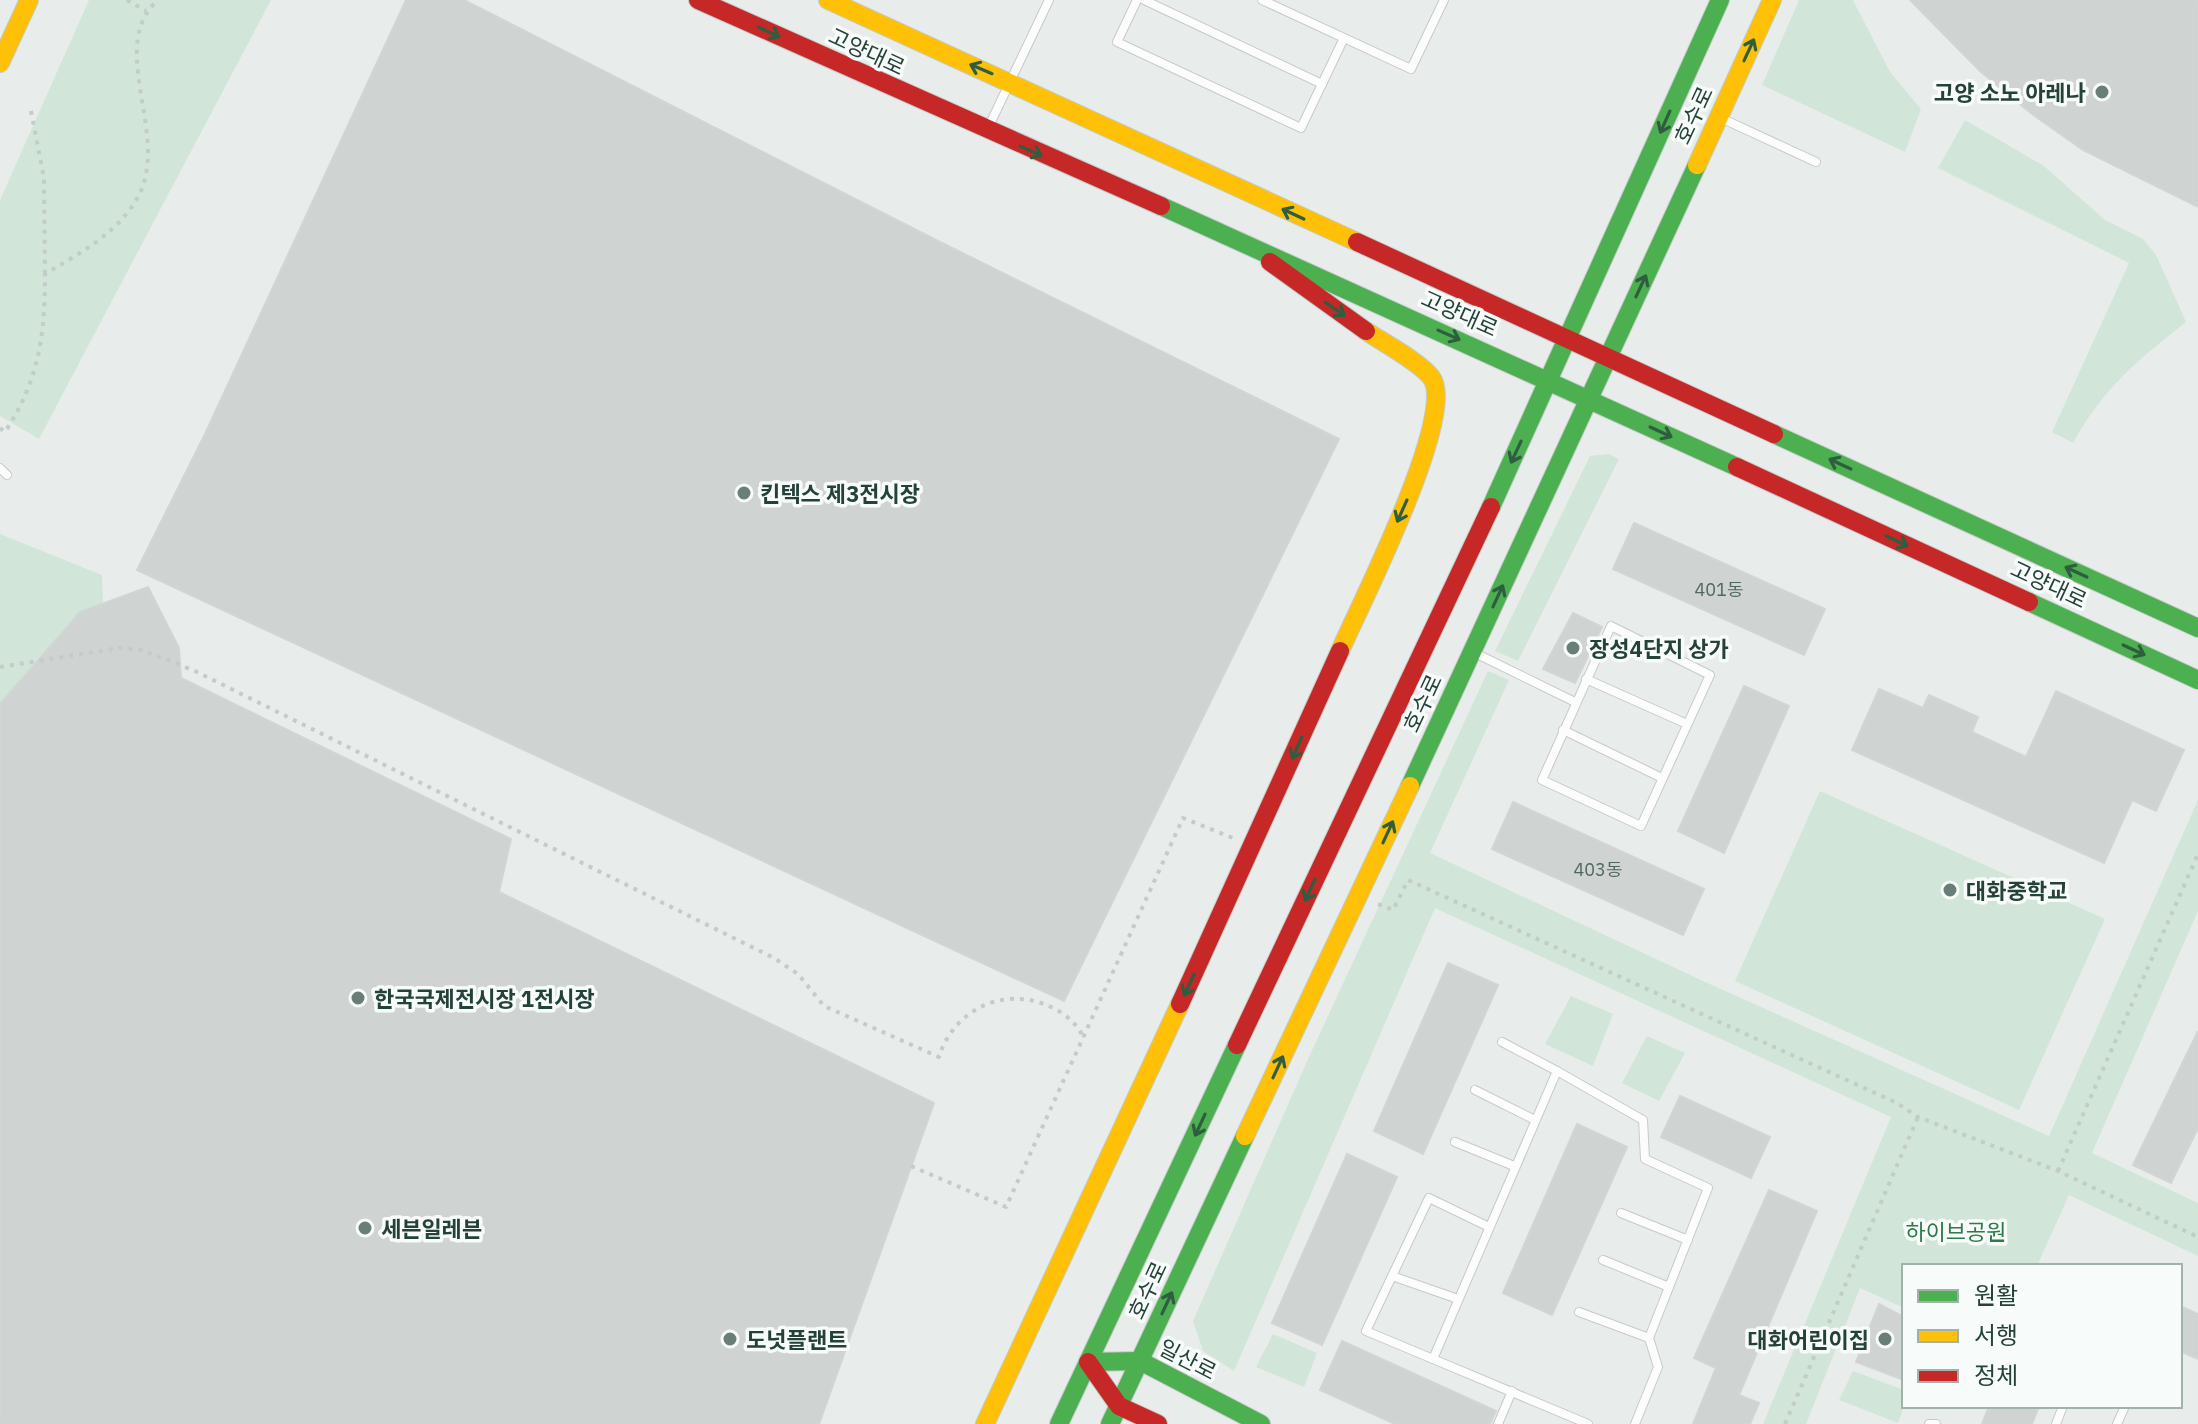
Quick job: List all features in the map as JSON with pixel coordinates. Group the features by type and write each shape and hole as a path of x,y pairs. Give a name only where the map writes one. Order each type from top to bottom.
{"main road":[{"path":"0,63 29,0"},
{"name":"고양대로","path":"698,0 1591,399 2198,680"},
{"name":"고양대로","path":"828,0 1567,342 1609,357 2198,628"},
{"name":"호수로","path":"1059,1424 1550,382 1720,0"},
{"name":"호수로","path":"1110,1424 1591,399 1772,0"},
{"path":"985,1424 1266,819 1423,463 1439,403 1432,378 1248,247"},
{"name":"일산로","path":"1088,1362 1140,1361 1261,1424"},
{"path":"1088,1362 1119,1406 1158,1424"}],"lane":[{"path":"986,131 1049,0"},
{"path":"1137,0 1117,42 1301,128 1344,38"},
{"path":"1144,0 1322,84"},
{"path":"1262,0 1411,69 1444,0"},
{"path":"1718,117 1816,162"},
{"path":"1611,626 1710,675 1641,826 1542,780 1586,679 1611,626"},
{"path":"1473,652 1575,702"},
{"path":"1586,679 1687,724"},
{"path":"1563,730 1662,778"},
{"path":"1502,1042 1643,1120 1645,1159 1708,1188 1649,1338 1658,1367 1635,1424"},
{"path":"1433,1359 1557,1071"},
{"path":"1475,1090 1535,1120"},
{"path":"1455,1142 1514,1166"},
{"path":"1489,1227 1429,1198 1366,1331 1588,1424"},
{"path":"1621,1213 1688,1240"},
{"path":"1603,1260 1669,1287"},
{"path":"1392,1276 1458,1299"},
{"path":"1579,1312 1649,1338"},
{"path":"1498,1424 1512,1391"},
{"path":"1929,1424 1936,1424"}],"path":[{"path":"127,0 146,11"},
{"path":"45,274 109,234 139,194 151,145 134,51 146,11 158,0"},
{"path":"0,428 5,432 23,407 45,331 44,178 31,111"},
{"path":"0,667 119,648 142,650 195,671 774,958 798,974 824,1006 939,1057 944,1041 961,1019 984,1004 1010,998 1037,1000 1062,1012 1083,1037"},
{"path":"911,1166 1006,1207 1183,818 1235,839"},
{"path":"2058,1171 2198,854"},
{"path":"1371,901 1393,910 1408,880 1897,1103 1918,1117 2058,1171 2198,1237"},
{"path":"1785,1424 1918,1117"}],"green space":[{"path":"89,0 271,0 39,439 0,416 0,200"},
{"path":"1799,0 1853,0 1890,72 1921,109 1905,152 1762,85"},
{"path":"1965,120 2044,166 2105,220 2143,239 2156,255 2186,322 2109,390 2073,443 2052,432 2129,263 1938,168"},
{"path":"1609,454 1619,459 1518,661 1495,651 1590,456"},
{"path":"0,534 102,575 103,604 58,637 0,704"},
{"name":"하이브공원","path":"1488,671 1509,680 1430,853 1703,981 2049,1136 2198,800 2198,911 2092,1153 2198,1203 2198,1256 2069,1195 2038,1264 1902,1264 1902,1307 1860,1288 1806,1424 1763,1424 1891,1117 1435,908 1234,1371 1203,1351 1193,1321 1308,1059"},
{"path":"1820,791 2105,919 2019,1110 1735,981"},
{"path":"1571,996 1613,1014 1593,1066 1545,1044"},
{"path":"1647,1036 1685,1053 1659,1101 1622,1083"},
{"path":"1273,1334 1317,1353 1304,1387 1256,1367"},
{"path":"1853,1371 1902,1389 1903,1408 1898,1423 1839,1400"}],"building":[{"name":"킨텍스 제3전시장","path":"406,0 464,0 936,240 1339,439 1064,1001 137,570 205,434"},
{"name":"고양 소노 아레나","path":"1910,0 2198,0 2198,207 2083,150 2032,114 1980,71"},
{"path":"1634,523 1825,609 1804,655 1613,569"},
{"name":"한국국제전시장 1전시장","path":"148,587 179,648 181,678 511,839 499,892 934,1103 819,1424 0,1424 0,704 80,612"},
{"name":"장성4단지 상가","path":"1573,613 1602,627 1575,683 1543,669"},
{"path":"1744,686 1789,706 1724,853 1678,831"},
{"path":"1879,689 1923,708 1929,695 1978,717 1972,732 2026,757 2056,691 2184,750 2156,811 2132,800 2104,863 1852,750"},
{"path":"1513,802 1704,889 1683,935 1492,849"},
{"path":"1448,963 1498,985 1423,1154 1374,1131"},
{"path":"2198,1031 2198,1128 2171,1183 2133,1165"},
{"path":"1680,1096 1770,1137 1751,1178 1661,1137"},
{"path":"1577,1124 1627,1147 1552,1315 1503,1293"},
{"path":"1347,1154 1397,1177 1322,1345 1272,1323"},
{"path":"1769,1190 1817,1211 1739,1395 1759,1403 1750,1424 1693,1424 1716,1368 1694,1358"},
{"name":"대화어린이집","path":"1879,1304 1902,1316 1902,1379 1856,1362"},
{"path":"2182,1307 2198,1314 2198,1359 2182,1352"},
{"path":"1342,1341 1496,1411 1490,1424 1395,1424 1320,1390"},
{"path":"1988,1408 2038,1408 2032,1424 1982,1424"}],"traffic: fast":[{"path":"1491,507 1720,0"},
{"path":"1410,786 1697,165"},
{"path":"1161,206 1737,467"},
{"path":"1774,434 2198,628"},
{"path":"2029,602 2198,680"},
{"path":"1059,1424 1237,1045"},
{"path":"1110,1424 1245,1136"},
{"path":"1088,1362 1140,1361 1261,1424"}],"traffic: slow":[{"path":"0,63 29,0"},
{"path":"828,0 1357,242"},
{"path":"1697,165 1772,0"},
{"path":"1340,651 1385,554 1420,467 1436,397 1431,377 1425,371 1366,331"},
{"path":"1245,1136 1410,786"},
{"path":"985,1424 1180,1004"}],"traffic: jam":[{"path":"698,0 1161,206"},
{"path":"1357,242 1774,434"},
{"path":"1270,262 1366,331"},
{"path":"1737,467 2029,602"},
{"path":"1237,1045 1491,507"},
{"path":"1180,1004 1340,651"},
{"path":"1088,1362 1119,1406 1158,1424"}],"place":[{"name":"고양 소노 아레나","path":"2102,92"},
{"name":"킨텍스 제3전시장","path":"744,493"},
{"name":"장성4단지 상가","path":"1573,648"},
{"name":"대화중학교","path":"1950,890"},
{"name":"한국국제전시장 1전시장","path":"358,998"},
{"name":"세븐일레븐","path":"365,1228"},
{"name":"도넛플랜트","path":"730,1339"},
{"name":"대화어린이집","path":"1885,1339"}]}
